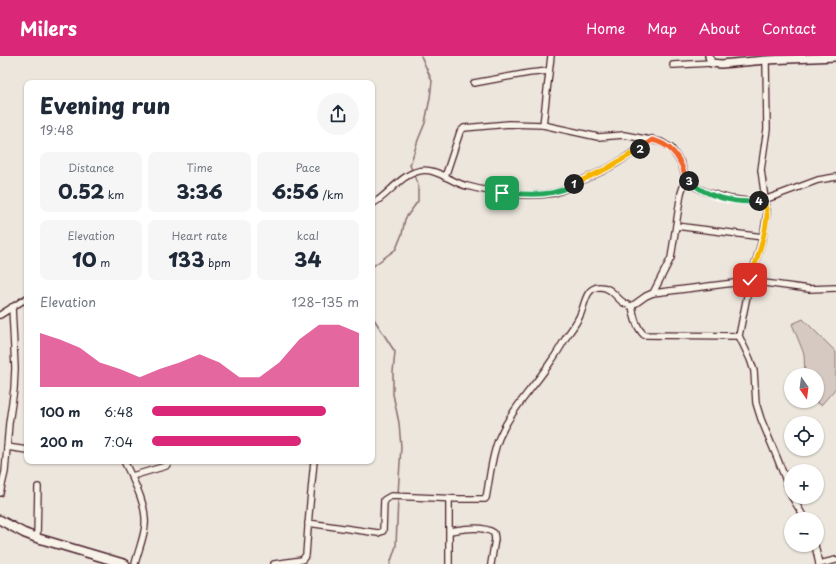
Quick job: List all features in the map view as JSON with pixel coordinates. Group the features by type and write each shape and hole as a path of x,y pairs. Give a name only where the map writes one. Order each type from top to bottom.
{"main road":[{"path":"0,520 37,538 125,564"}],"street":[{"path":"543,125 551,56"},
{"path":"674,65 710,60 721,64 766,60 836,57"},
{"path":"766,60 767,129 761,170 767,213 763,237 750,280 739,336 754,371 756,403 761,419 784,476"},
{"path":"474,83 549,71"},
{"path":"445,177 460,132 464,128 509,124 543,125 598,137 624,135 661,142 671,148 681,163 686,178 696,187 706,192 747,202 764,200 818,180 836,177"},
{"path":"375,203 405,177 416,172 432,170 456,183 502,193 538,195 555,193 606,169 634,153 652,140"},
{"path":"653,293 670,258 681,193 686,178"},
{"path":"676,226 763,237"},
{"path":"308,523 378,533 382,531 384,500 388,497 399,496 448,499 486,498 496,446 500,436 523,397 552,360 581,314 588,294 591,290 599,287 607,288 614,293 623,304 632,306 653,293 750,280 808,289 836,288"},
{"path":"0,314 24,300"},
{"path":"632,306 636,324 639,331 644,335 739,336"},
{"path":"0,492 5,472 9,423 14,389 15,368 12,307"},
{"path":"7,447 24,450"},
{"path":"126,464 132,476 141,502 145,523 135,564"},
{"path":"132,476 166,466 167,464"},
{"path":"274,564 294,562 304,558 306,555 314,464"},
{"path":"37,538 38,487"},
{"path":"448,499 450,531 449,564"},
{"path":"450,531 471,528 488,529 494,533 495,539 491,564"},
{"path":"816,552 819,564 836,560"}],"shaded area":[{"path":"803,319 836,352 836,388 824,402 824,368 805,368 804,354 792,324"}],"waterway":[{"path":"375,265 396,249 402,234 405,219 418,201 418,185 410,165 425,123 432,81 421,56"},
{"path":"375,321 395,352 393,394 399,423 401,447 398,494"},
{"path":"390,564 396,546 398,498"}],"route":[{"path":"502,193 538,195 555,193 606,169 634,153 652,140 661,142 671,148 681,163 686,178 696,187 706,192 731,199 747,202 764,200 767,213 766,221 763,237 750,280"}]}
